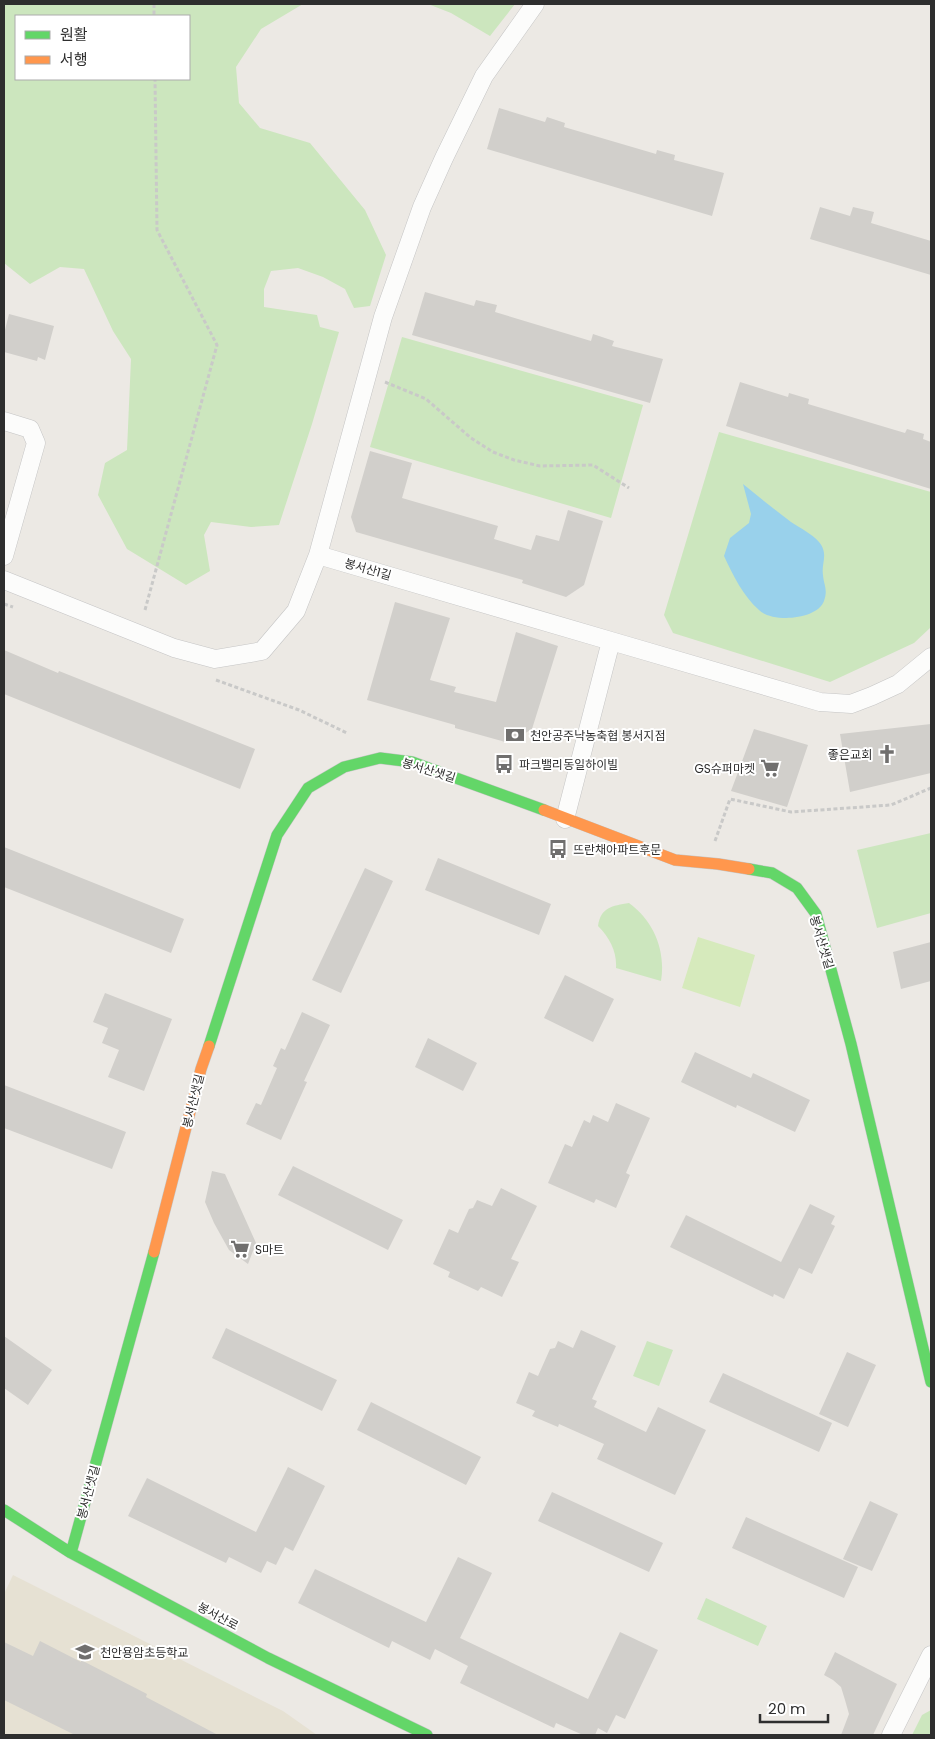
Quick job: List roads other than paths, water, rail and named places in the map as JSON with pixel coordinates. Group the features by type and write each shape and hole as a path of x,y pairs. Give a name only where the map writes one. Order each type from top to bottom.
{"street":[{"path":"4,580 174,648 215,659 262,651 296,611 318,555 384,317 422,208 484,76 535,4"},
{"path":"4,421 30,429 36,443 4,556"},
{"name":"봉서산1길","path":"318,555 820,702 851,704 898,684 931,657"},
{"path":"565,819 611,640"},
{"name":"봉서산샛길","path":"71,1553 152,1260 201,1068 277,835 308,788 344,767 380,758 412,762 492,790 675,860 718,864 772,873 797,888 816,914 851,1044 931,1382"},
{"name":"봉서산로","path":"4,1510 71,1553 400,1729"},
{"name":"봉서산로","path":"111,1588 400,1729 426,1735"},
{"path":"891,1735 931,1655"}],"water":[{"path":"743,484 791,522 813,536 822,546 824,551 823,579 826,593 820,607 813,612 794,618 774,617 765,614 743,592 735,578 724,556 730,538 749,523 751,514"}],"place":[{"name":"천안공주낙농축협 봉서지점","path":"515,735"},
{"name":"좋은교회","path":"887,754"},
{"name":"파크밸리동일하이빌","path":"504,764"},
{"name":"GS슈퍼마켓","path":"770,768"},
{"name":"뜨란채아파트후문","path":"558,849"},
{"name":"S마트","path":"240,1249"},
{"name":"천안용암초등학교","path":"85,1652"}]}
